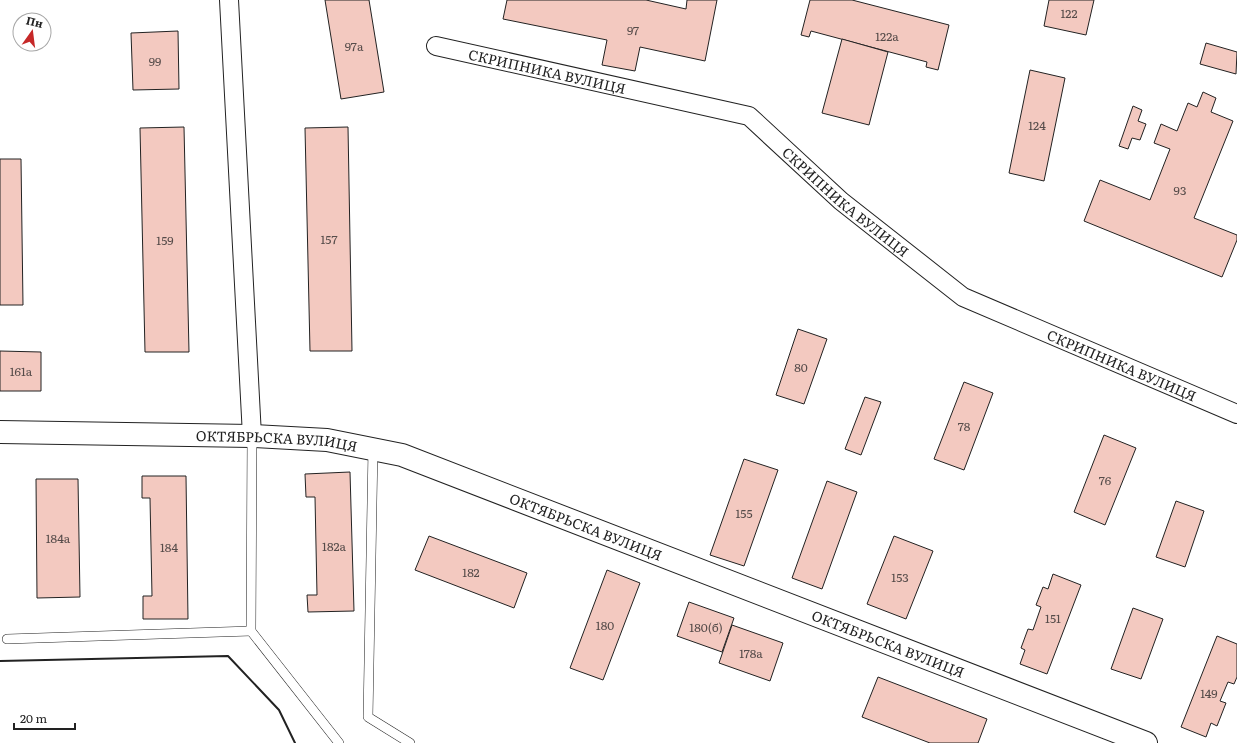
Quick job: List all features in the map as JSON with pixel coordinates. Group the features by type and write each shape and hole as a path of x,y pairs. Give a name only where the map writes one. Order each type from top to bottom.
{"main road":[{"name":"ОКТЯБРЬСКА ВУЛИЦЯ","path":"0,432 252,436 326,440 410,458 1146,743"}],"street":[{"path":"229,0 252,436"},
{"name":"СКРИПНИКА ВУЛИЦЯ","path":"436,46 749,116 841,201 962,297 1237,414"}],"lane":[{"path":"252,436 251,631 339,743"},
{"path":"372,449 368,717 410,743"},
{"path":"7,640 251,631"}],"building":[{"path":"325,0 369,0 384,92 341,99"},
{"path":"507,0 646,0 686,9 687,0 717,0 705,61 640,47 635,71 602,65 607,40 503,19"},
{"path":"810,0 852,0 949,25 938,70 926,67 927,62 811,31 809,37 801,35"},
{"path":"1049,0 1094,0 1086,35 1044,26"},
{"path":"178,31 179,89 133,90 131,33"},
{"path":"842,39 888,52 869,125 822,113"},
{"path":"1206,43 1237,52 1236,74 1200,64"},
{"path":"1030,70 1065,78 1044,181 1009,173"},
{"path":"1203,92 1216,98 1211,112 1233,121 1194,218 1237,235 1237,240 1222,277 1084,221 1100,180 1150,200 1170,149 1154,143 1161,124 1177,131 1188,103 1197,107"},
{"path":"1133,106 1142,110 1138,121 1146,124 1140,140 1132,138 1128,149 1119,146"},
{"path":"184,127 189,352 145,352 140,128"},
{"path":"348,127 352,351 310,351 305,128"},
{"path":"0,159 21,159 23,305 0,305"},
{"path":"798,329 827,339 804,404 776,395"},
{"path":"0,351 41,352 41,391 0,391"},
{"path":"964,382 993,393 964,470 934,459"},
{"path":"865,397 881,402 861,455 845,449"},
{"path":"1104,435 1136,448 1105,525 1074,512"},
{"path":"744,459 778,470 744,566 710,555"},
{"path":"350,472 354,611 308,612 307,595 317,595 315,497 306,497 305,474"},
{"path":"142,476 186,476 188,619 143,619 143,596 152,596 150,498 142,498"},
{"path":"36,479 78,479 80,597 37,598"},
{"path":"827,481 857,492 822,589 792,578"},
{"path":"1176,501 1204,511 1185,567 1156,557"},
{"path":"429,536 527,573 514,608 415,570"},
{"path":"894,536 933,551 906,619 867,604"},
{"path":"607,570 640,583 603,680 570,668"},
{"path":"1053,574 1081,585 1047,674 1020,664 1025,650 1021,648 1028,629 1033,630 1041,607 1036,605 1043,587 1048,589"},
{"path":"689,602 734,618 722,652 677,636"},
{"path":"1133,608 1163,619 1141,679 1111,669"},
{"path":"732,625 783,643 770,681 719,663"},
{"path":"1217,636 1237,644 1237,677 1234,684 1228,682 1220,701 1226,703 1217,726 1211,723 1206,737 1181,727"},
{"path":"878,677 987,719 978,743 930,743 862,717"}],"wall":[{"path":"0,661 228,656 279,710 295,743"}]}
